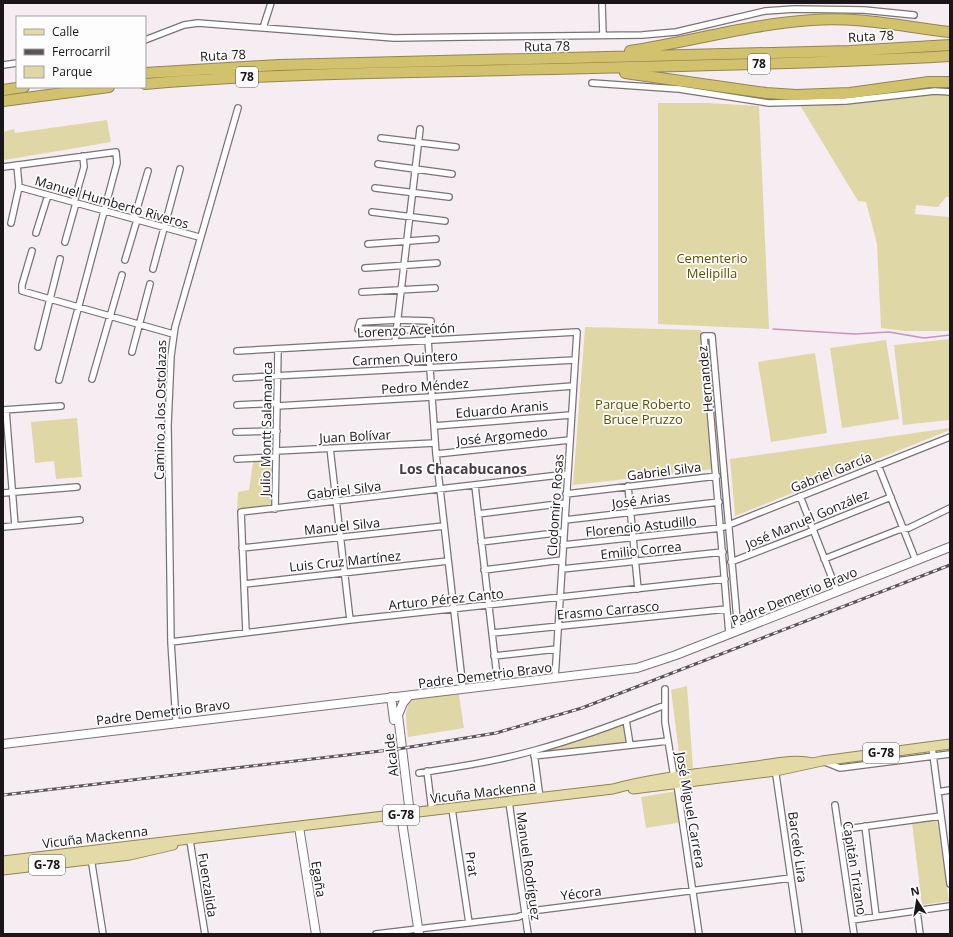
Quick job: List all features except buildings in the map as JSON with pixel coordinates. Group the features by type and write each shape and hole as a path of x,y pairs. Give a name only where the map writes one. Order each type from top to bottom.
{"highway":[{"path":"579,58 653,48 766,25 811,20 832,19 880,22 950,32"},
{"name":"Ruta 78","path":"146,73 279,65 850,51 950,45"},
{"name":"Ruta 78","path":"146,84 291,75 847,62 950,56"},
{"path":"567,69 640,74 766,93 796,95 850,93 929,82 950,82"},
{"path":"3,90 17,88"},
{"path":"3,101 101,88"}],"main road":[{"name":"Vicuña Mackenna","path":"3,861 146,852 190,840 613,789 635,789 676,781 775,767 798,768 822,761 932,751 950,744"},
{"name":"Vicuña Mackenna","path":"3,870 90,856"}],"street":[{"path":"263,28 271,3"},
{"path":"602,3 604,35"},
{"path":"146,40 193,23 394,38 642,35 676,32 765,11 795,9 864,10 914,15"},
{"path":"3,65 16,63"},
{"path":"592,82 674,88 769,103 846,100 935,91 950,92"},
{"name":"Camino a los Ostolazas","path":"176,722 171,642 168,425 173,334 199,237 238,108"},
{"path":"395,342 420,129"},
{"path":"381,138 456,147"},
{"path":"3,167 116,152 117,164 80,308 59,380"},
{"path":"65,242 84,167 83,156"},
{"path":"378,164 452,174"},
{"path":"11,223 19,187 17,165"},
{"path":"153,269 180,169"},
{"path":"125,260 148,170"},
{"name":"Manuel Humberto Riveros","path":"19,187 199,237"},
{"path":"375,188 449,197"},
{"path":"36,232 48,195"},
{"path":"372,212 445,221"},
{"path":"368,244 436,239"},
{"path":"32,251 22,285 22,291 173,334"},
{"path":"38,347 60,259"},
{"path":"365,268 437,263"},
{"path":"92,379 122,275"},
{"path":"132,352 150,284"},
{"path":"362,292 435,288"},
{"path":"430,330 396,328 358,329 360,322 397,320 431,321 430,330 428,340 435,443 463,689"},
{"name":"Lorenzo Aceitón","path":"237,351 577,332"},
{"name":"Clodomiro Rosas","path":"555,678 577,332"},
{"name":"Hernandez","path":"729,634 717,476 704,336 712,336 738,631"},
{"name":"Julio Montt Salamanca","path":"275,509 278,349"},
{"name":"Carmen Quintero","path":"236,378 575,360"},
{"name":"Pedro Méndez","path":"237,406 432,397 573,386"},
{"path":"15,526 13,492 4,410 61,406"},
{"name":"Eduardo Aranis","path":"434,426 571,415"},
{"path":"236,432 277,431"},
{"name":"Gabriel García","path":"721,528 950,437"},
{"name":"José Argomedo","path":"436,454 570,440"},
{"name":"Juan Bolívar","path":"236,459 330,448 435,443"},
{"path":"330,448 350,620"},
{"path":"878,465 916,561"},
{"name":"Gabriel Silva","path":"242,548 241,512 568,474"},
{"name":"Gabriel Silva","path":"566,494 717,476"},
{"path":"474,486 498,685"},
{"path":"628,486 638,589"},
{"path":"3,493 77,487"},
{"path":"800,496 837,592"},
{"name":"José Manuel González","path":"731,562 891,497"},
{"name":"José Arias","path":"565,520 719,502"},
{"path":"478,514 566,503"},
{"path":"824,559 903,529 950,508"},
{"path":"3,526 80,520"},
{"name":"Manuel Silva","path":"242,548 444,526"},
{"name":"Florencio Astudillo","path":"563,545 721,528"},
{"path":"481,542 564,532"},
{"name":"Padre Demetrio Bravo","path":"3,744 176,722 409,696 645,666 950,547"},
{"path":"242,548 246,632"},
{"name":"Emilio Correa","path":"562,569 723,552"},
{"name":"Luis Cruz Martínez","path":"244,584 448,560"},
{"path":"484,570 562,560"},
{"name":"Arturo Pérez Canto","path":"171,642 350,620 725,579"},
{"name":"Erasmo Carrasco","path":"492,633 727,609"},
{"path":"494,656 557,649"},
{"name":"José Miguel Carrera","path":"665,689 668,741 676,781 699,934"},
{"name":"Alcalde","path":"406,814 398,715 402,703 409,696"},
{"name":"Alcalde","path":"391,697 419,931"},
{"path":"534,753 665,706"},
{"path":"626,720 630,745"},
{"path":"419,772 427,772 534,753 668,741"},
{"path":"932,751 942,828 949,863 950,884"},
{"name":"Vicuña Mackenna","path":"822,761 840,768 932,751 950,754"},
{"path":"534,753 540,798"},
{"name":"Barceló Lira","path":"775,767 799,934"},
{"path":"427,772 432,811"},
{"path":"938,792 950,790"},
{"name":"Manuel Rodríguez","path":"509,802 528,934"},
{"name":"Capitán Trizano","path":"835,805 854,934"},
{"name":"Prat","path":"452,809 469,922"},
{"path":"839,830 941,816"},
{"path":"865,826 876,916"},
{"name":"Egaña","path":"299,827 316,934"},
{"path":"942,828 950,827"},
{"name":"Fuenzalida","path":"190,840 205,934"},
{"path":"90,856 103,934"},
{"name":"Yécora","path":"376,934 419,931 469,922 518,916 531,910 791,878"},
{"path":"852,920 950,906"},
{"path":"917,910 920,934"}],"green space":[{"path":"921,93 950,95 950,197 946,197 938,207 916,205 915,214 950,217 950,331 905,331 881,328 877,244 866,202 858,201 798,102"},
{"name":"Cementerio Melipilla","path":"658,103 708,103 759,106 769,329 658,324"},
{"path":"107,120 111,142 5,160 3,156 3,132 14,129 15,133"},
{"name":"Parque Roberto Bruce Pruzzo","path":"585,327 701,330 714,469 573,485"},
{"path":"950,339 950,420 903,425 894,345"},
{"path":"886,340 899,419 842,428 830,348"},
{"path":"815,353 827,433 771,442 758,362"},
{"path":"77,418 82,477 56,479 54,461 35,463 31,422"},
{"path":"950,428 950,430 735,516 730,459"},
{"path":"253,462 271,462 271,505 237,509 238,492 249,490"},
{"path":"687,686 693,768 681,769 671,690"},
{"path":"458,688 464,728 408,737 406,715 408,705 414,695"},
{"path":"624,724 627,743 547,753 547,749"},
{"path":"677,791 682,822 646,828 641,797"},
{"path":"937,820 949,901 922,905 912,823"}],"waterway":[{"path":"773,329 855,334 889,332 924,338 950,335"}],"railway":[{"path":"3,795 398,749 496,733 582,708 950,565"}],"district":[{"name":"Los Chacabucanos","path":"463,469"}]}
